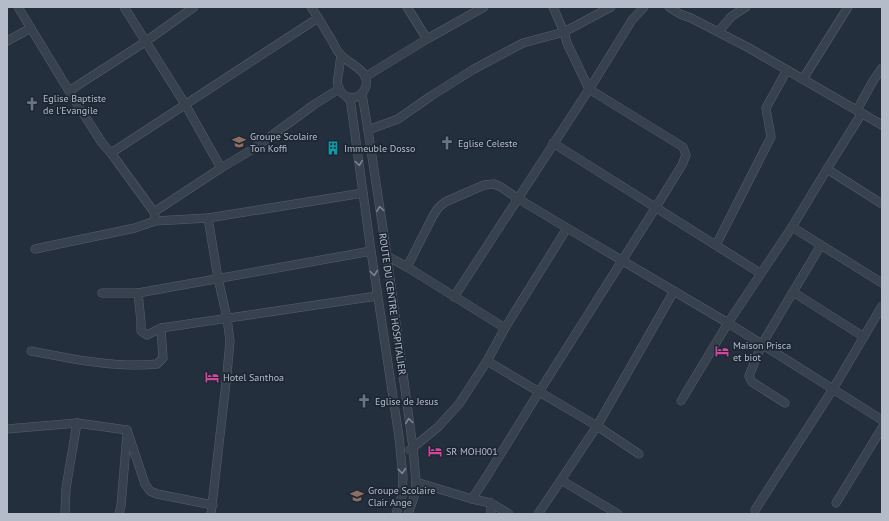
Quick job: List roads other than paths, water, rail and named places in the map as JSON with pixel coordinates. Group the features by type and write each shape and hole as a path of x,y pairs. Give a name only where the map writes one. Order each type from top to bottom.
{"street":[{"path":"18,7 102,143 111,153 155,216"},
{"path":"124,7 185,104 222,168"},
{"path":"69,91 145,42 194,7"},
{"path":"311,7 340,55 360,70 365,77 366,83 364,91 356,97 347,97 342,94 337,84 340,55"},
{"path":"407,7 428,39"},
{"path":"365,77 484,7"},
{"path":"472,499 656,207 682,165 686,155 683,147 589,89 567,43 553,7"},
{"path":"368,130 398,119 474,69 523,43 564,32 611,7"},
{"path":"454,297 632,20 644,7"},
{"path":"669,7 680,14 691,18 749,48 882,125"},
{"path":"718,32 732,16 746,7"},
{"path":"803,79 848,7"},
{"path":"111,153 318,18"},
{"path":"7,41 31,28"},
{"path":"339,73 346,68 356,67"},
{"path":"681,401 728,323 792,226 827,169 882,68"},
{"path":"716,245 771,137 766,108 787,70"},
{"path":"35,249 135,228 155,216 222,168 339,89"},
{"name":"ROUTE DU CENTRE HOSPITALIER","path":"362,94 387,256 413,448 416,482 414,497 408,514"},
{"name":"ROUTE DU CENTRE HOSPITALIER","path":"347,97 350,100 351,105 377,296 399,437 403,483 402,496 396,514"},
{"path":"554,143 760,273"},
{"path":"827,169 882,204"},
{"path":"407,267 438,208 445,202 484,185 494,184 728,323 882,420"},
{"path":"155,216 208,218 363,193"},
{"path":"208,218 230,341 211,514"},
{"path":"792,226 882,283"},
{"path":"401,456 438,427 460,404 567,228"},
{"path":"785,403 752,382 749,376 762,344 821,245"},
{"path":"102,293 138,293 371,251"},
{"path":"387,256 505,328"},
{"path":"538,514 597,426 674,291"},
{"path":"793,292 864,337"},
{"path":"138,293 141,331 147,335 160,328 377,296"},
{"path":"755,510 833,389 882,306"},
{"path":"31,352 70,359 124,365 157,364 163,358 160,328"},
{"path":"487,361 597,426 639,454"},
{"path":"7,429 77,423 127,430"},
{"path":"65,514 66,488 77,423"},
{"path":"836,503 882,428"},
{"path":"127,430 145,484 150,491 157,494 213,505"},
{"path":"119,514 121,506 127,430"},
{"path":"561,480 618,514"},
{"path":"416,482 472,499 491,503 509,514"},
{"path":"491,503 491,514"}],"place":[{"name":"Eglise Baptiste de l'Evangile","path":"32,104"},
{"name":"Groupe Scolaire Ton Koffi","path":"239,142"},
{"name":"Eglise Celeste","path":"447,143"},
{"name":"Immeuble Dosso","path":"333,148"},
{"name":"Maison Prisca et biot","path":"722,351"},
{"name":"Hotel Santhoa","path":"212,377"},
{"name":"Eglise de Jesus","path":"364,401"},
{"name":"SR MOH001","path":"435,451"},
{"name":"Groupe Scolaire Clair Ange","path":"357,496"}]}
